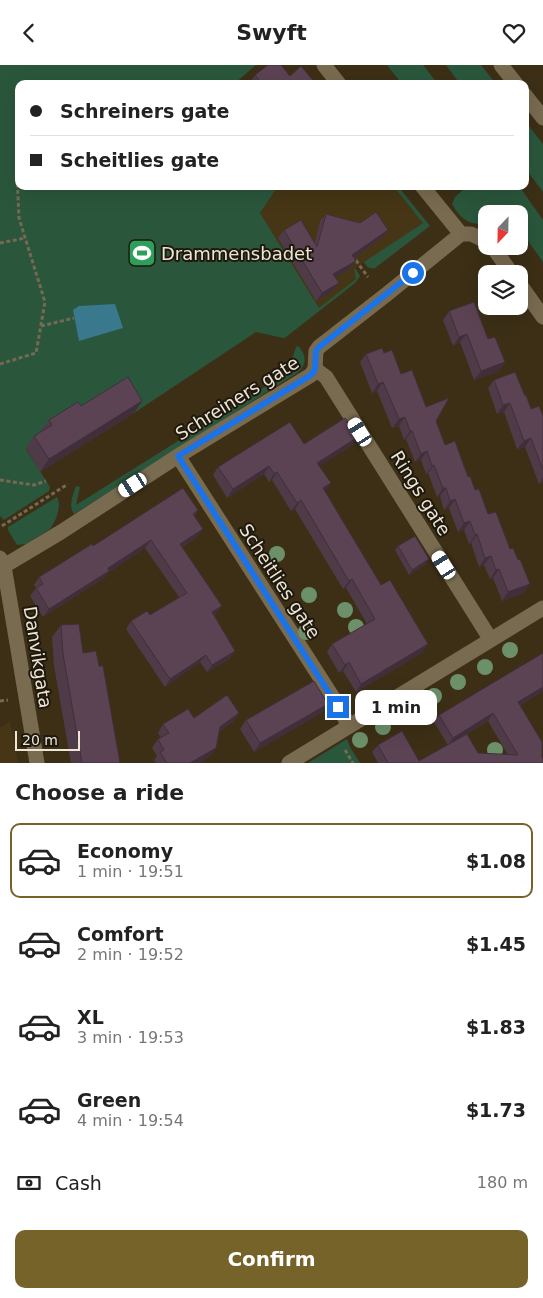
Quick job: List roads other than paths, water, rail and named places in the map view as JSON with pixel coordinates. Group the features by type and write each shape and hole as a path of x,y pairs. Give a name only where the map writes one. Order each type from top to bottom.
{"street":[{"path":"324,65 336,80"},
{"path":"529,100 543,118"},
{"path":"425,190 461,234 478,236"},
{"name":"Schreiners gate","path":"2,562 61,533 178,456 311,375 315,369 316,351 319,347 461,234"},
{"path":"528,296 543,317"},
{"name":"Rings gate","path":"315,369 326,377 491,640"},
{"name":"Scheitlies gate","path":"178,456 349,726"},
{"name":"Danvikgata","path":"2,562 37,763"},
{"path":"289,763 543,608"}],"water":[{"path":"115,304 123,328 79,341 73,310 79,306"}],"place":[{"name":"Drammensbadet","path":"142,253"}]}
